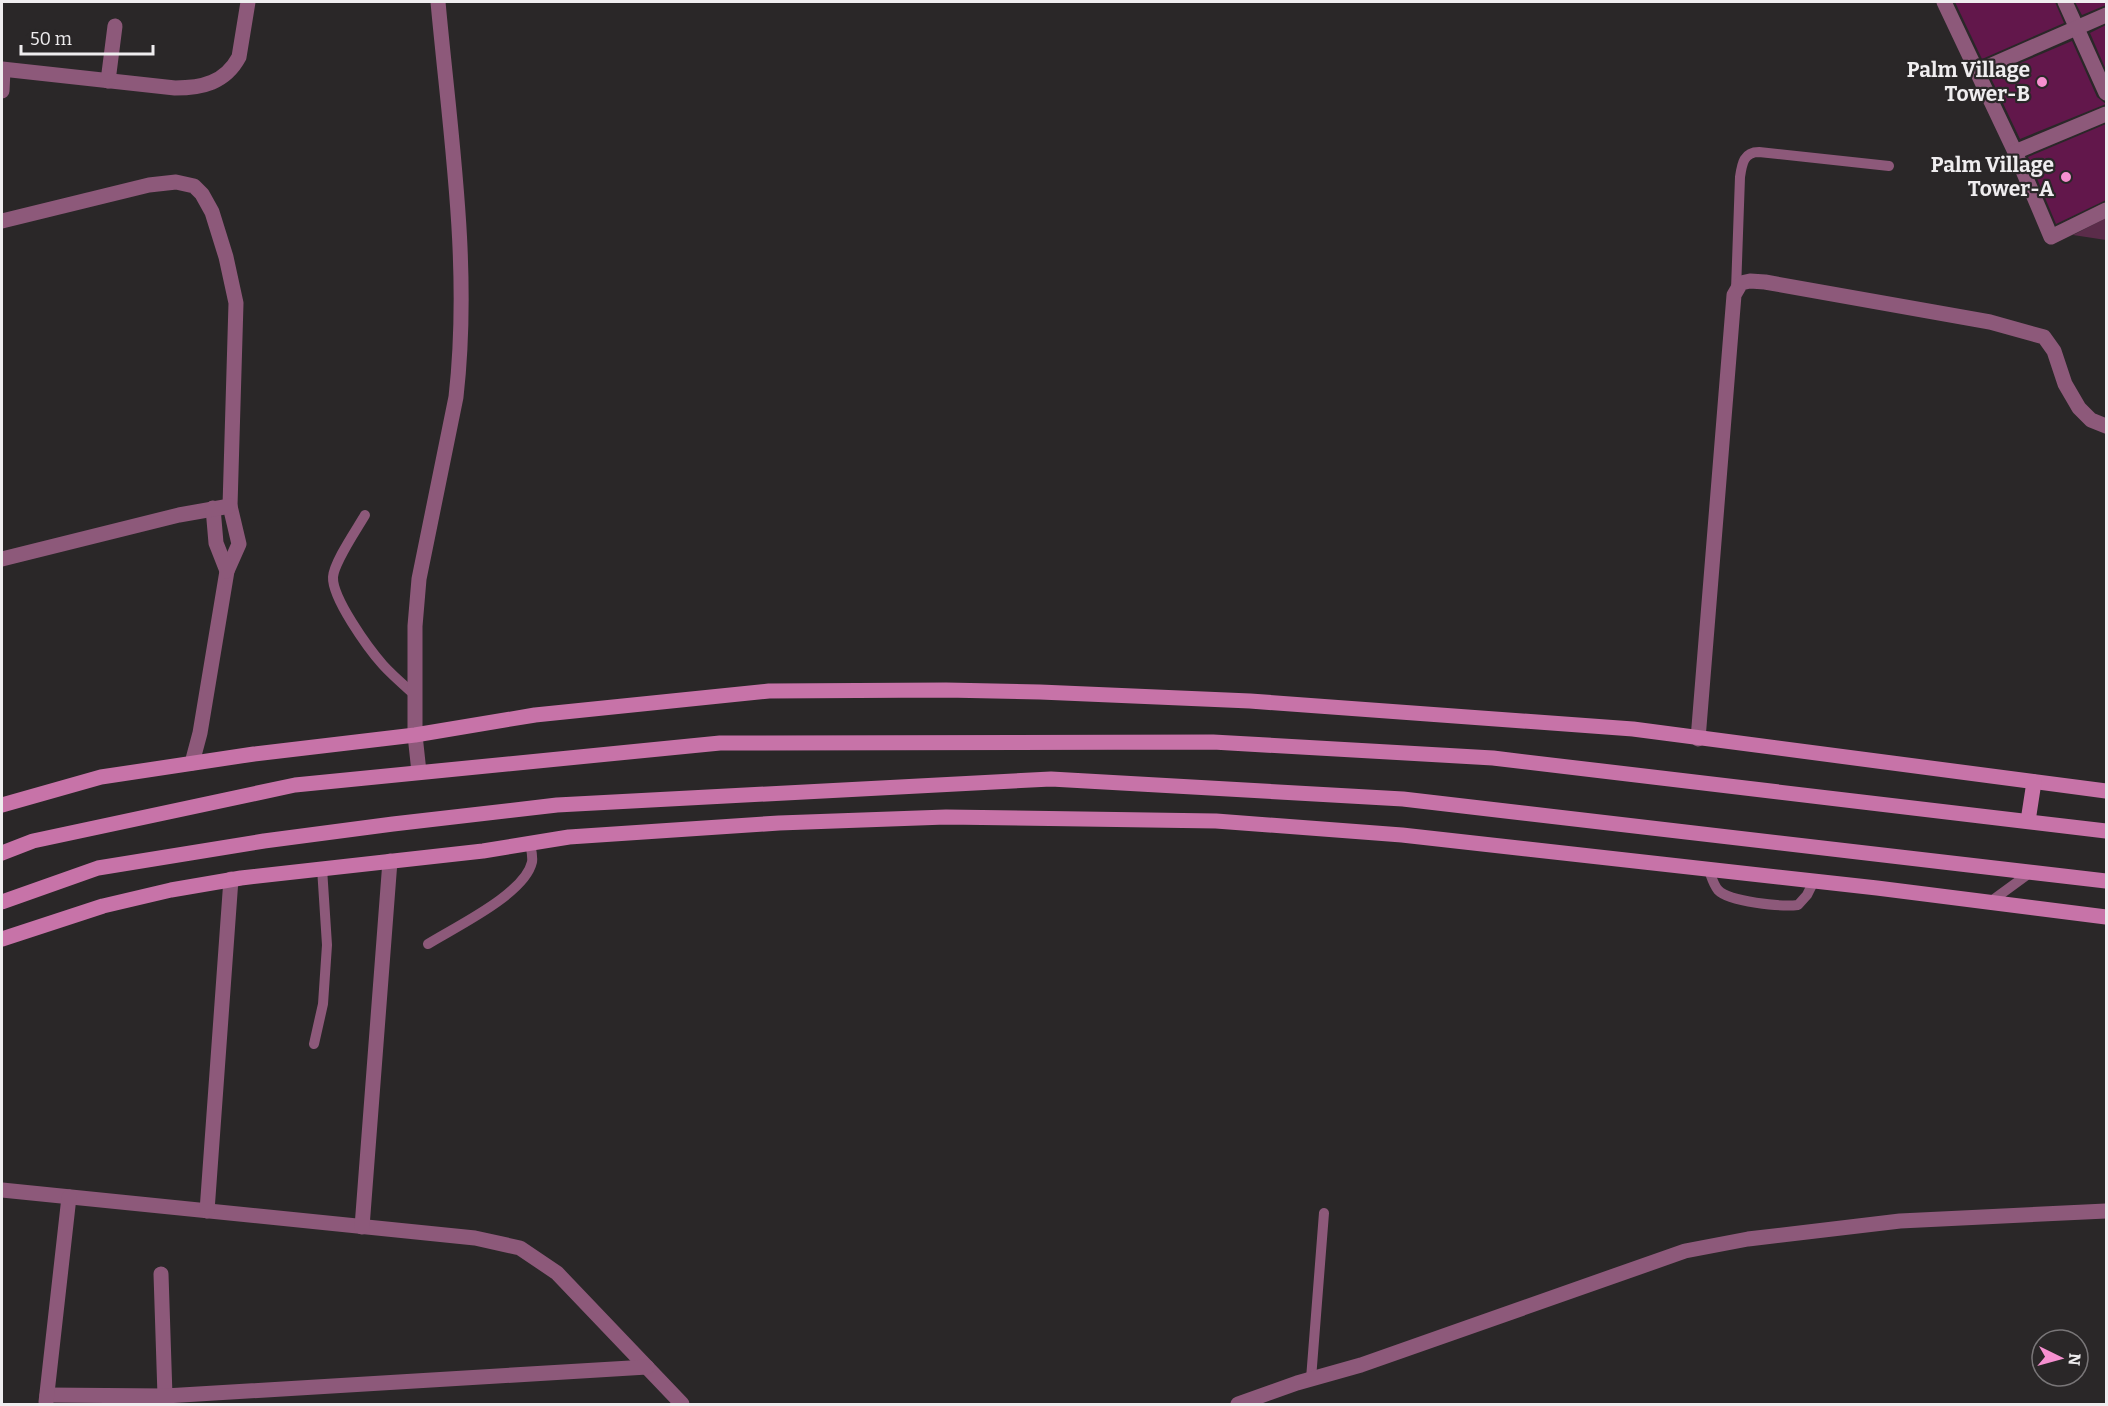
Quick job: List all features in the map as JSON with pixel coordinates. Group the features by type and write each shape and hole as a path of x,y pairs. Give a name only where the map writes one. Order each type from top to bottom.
{"street":[{"path":"2,91 2,69 175,88 203,87 228,71 238,57 248,2"},
{"path":"419,772 415,735 415,626 419,579 456,397 462,308 461,247 438,2"},
{"path":"1944,2 2015,152 2051,237 2106,210"},
{"path":"2065,2 2106,93"},
{"path":"1978,71 2106,15"},
{"path":"108,81 115,26"},
{"path":"2015,152 2106,114"},
{"path":"2,221 149,185 176,182 194,186 202,194 212,212 236,303 230,506 239,544 227,570 200,732 192,763"},
{"path":"1698,739 1736,290 1744,281 1756,281 1990,322 2036,333 2049,342 2065,384 2083,413 2098,424 2106,426"},
{"path":"2,560 213,508 230,506"},
{"path":"213,508 216,543 227,570"},
{"path":"2,805 100,777 192,763 415,735 535,714 769,691 946,690 1250,701 1633,729 2106,791"},
{"path":"2,853 33,841 295,785 720,743 1213,742 1493,758 2106,831"},
{"path":"2,902 98,868 393,824 557,805 1051,779 1403,799 2106,881"},
{"path":"2028,821 2034,782"},
{"path":"2,939 103,906 231,879 483,851 569,837 837,820 946,817 1216,821 1402,835 1708,868 2106,917"},
{"path":"362,1227 390,861"},
{"path":"207,1211 231,879"},
{"path":"2,1190 475,1238 520,1248 557,1273 682,1404"},
{"path":"69,1197 47,1400 165,1396 647,1367"},
{"path":"1238,1404 1360,1365 1685,1251 1748,1239 1900,1221 2106,1211"},
{"path":"161,1274 165,1396"}],"lane":[{"path":"1736,290 1740,177 1746,156 1752,152 1759,152 1889,166"},
{"path":"365,515 334,571 333,585 348,616 372,652 416,696"},
{"path":"428,944 509,894 528,873 533,860 531,843"},
{"path":"314,1044 323,1004 327,945 322,868"},
{"path":"1708,868 1717,889 1725,896 1786,906 1798,905 1807,896 1814,881"},
{"path":"1990,902 2031,872"},
{"path":"1311,1379 1324,1213"}],"shaded area":[{"path":"2106,218 2106,240 2073,235"}],"building":[{"path":"1955,2 2055,2 2064,23 1982,59"},
{"path":"2075,2 2106,2 2106,5 2082,15"},
{"path":"2106,25 2106,70 2090,33"},
{"name":"Palm Village Tower-B","path":"2072,41 2097,97 2106,104 2020,139 1990,76"},
{"name":"Palm Village Tower-A","path":"2106,124 2106,200 2056,224 2028,157"}],"place":[{"name":"Palm Village Tower-B","path":"2042,82"},
{"name":"Palm Village Tower-A","path":"2066,177"}]}
